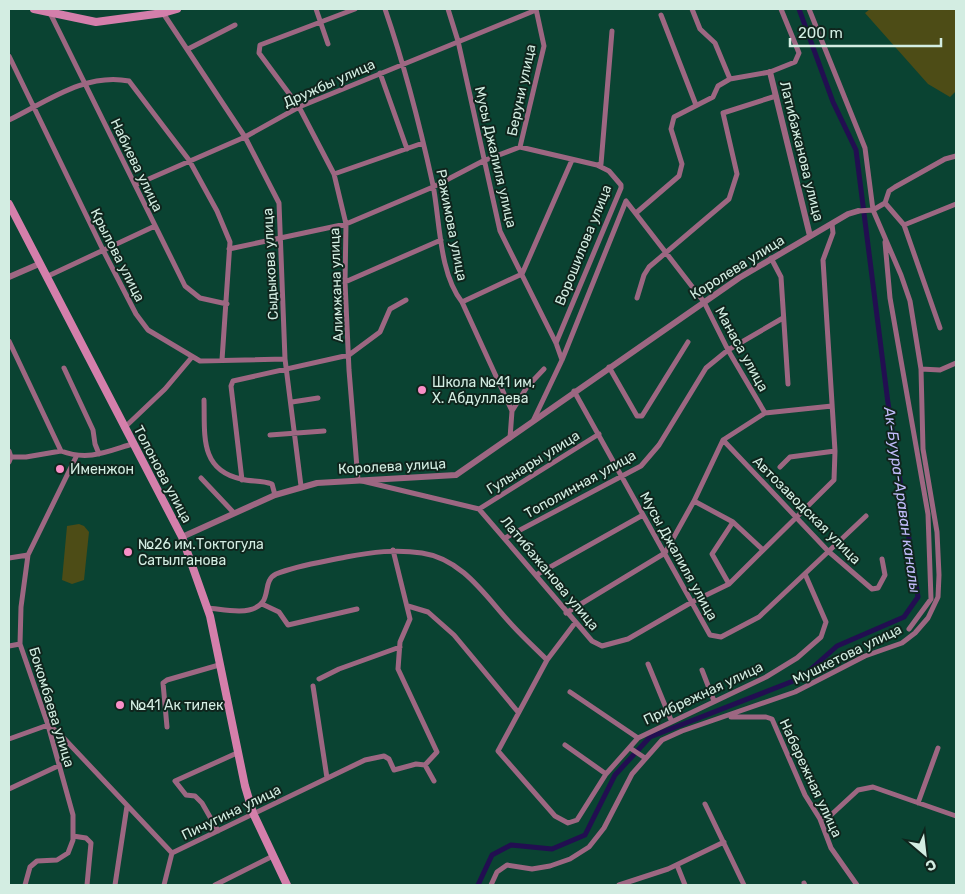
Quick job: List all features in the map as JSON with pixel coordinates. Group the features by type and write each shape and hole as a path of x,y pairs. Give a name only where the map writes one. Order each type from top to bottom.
{"main road":[{"path":"34,9 51,11 96,22 163,13 177,9"},
{"name":"Толонова улица","path":"9,204 182,537 207,608 237,754 253,813 287,885"}],"street":[{"path":"316,9 328,44"},
{"path":"322,22 355,9"},
{"name":"Ражимова улица","path":"386,9 404,62 433,187 441,240 453,291 462,302 512,411 510,438"},
{"name":"Мусы Джалиля улица","path":"448,9 458,41 500,231 556,343 562,360"},
{"path":"692,9 700,29 716,43 730,79"},
{"path":"636,213 679,176 682,164 671,129 674,117 713,97 718,86 730,79 770,72 795,62 799,53 781,9"},
{"name":"Мушкетова улица","path":"491,885 497,872 507,865 532,869 550,866 570,859 589,847 604,828 632,774 662,740 682,731 794,692 865,656 902,643 915,633 928,618 938,597 937,532 922,440 921,369 910,301 885,236 871,210 865,148 809,9"},
{"name":"Дружбы улица","path":"135,185 245,137 299,106 536,10"},
{"name":"Беруни улица","path":"520,147 544,46 536,10"},
{"name":"Набиева улица","path":"51,11 83,82 185,286 200,298 227,304"},
{"name":"Сыдыкова улица","path":"163,13 245,137 279,203 282,239 285,359 288,368 301,486"},
{"path":"661,14 696,105"},
{"name":"Алимжана улица","path":"322,22 260,46 259,53 299,106 334,174 346,224 345,282 358,480"},
{"path":"188,49 235,25"},
{"path":"229,250 346,224 433,187 483,161 520,147 598,166 601,164 612,31"},
{"name":"Крылова улица","path":"9,56 103,250 136,314 148,330 200,361 285,359"},
{"name":"Латибажанова улица","path":"770,72 810,236"},
{"path":"380,73 407,149"},
{"path":"9,120 83,82 129,81 189,160 217,211 230,242 222,360"},
{"path":"637,298 644,275 649,267 667,254 728,199 737,174 723,113 776,96"},
{"path":"334,174 423,143"},
{"path":"858,211 871,210 885,203 890,191 895,187 945,159 956,156"},
{"path":"462,302 522,274 572,160"},
{"name":"Ворошилова улица","path":"556,343 621,188 621,185 609,171 598,166"},
{"name":"Ворошилова улица","path":"532,420 562,360 626,200"},
{"name":"Манаса улица","path":"626,200 704,302 728,350 766,413"},
{"path":"885,203 904,225 940,328"},
{"path":"904,225 956,204"},
{"name":"Королева улица","path":"182,537 276,495 317,482 456,475 574,391 771,258 848,214 858,211"},
{"name":"Латибажанова улица","path":"479,509 566,613 592,641 602,646 628,639 692,602 729,584 834,480 836,451 823,260 833,233 832,224"},
{"path":"46,277 155,226"},
{"path":"885,236 890,298 928,514 931,599 909,629"},
{"path":"345,282 441,240"},
{"path":"771,258 781,277 788,384"},
{"path":"9,277 39,264"},
{"path":"242,480 231,386 233,381 349,355 380,332 390,310 406,300"},
{"name":"Тополинная улица","path":"505,538 641,466 659,445 706,368 728,350 783,318"},
{"path":"9,341 61,451"},
{"path":"609,367 637,416 642,416 688,342"},
{"path":"124,428 165,389 192,357"},
{"path":"921,369 940,370 956,363"},
{"path":"64,368 94,430 95,444 99,454"},
{"path":"512,411 527,387 544,369"},
{"name":"Мусы Джалиля улица","path":"574,391 710,635 721,636 760,617 866,516"},
{"path":"292,402 318,398"},
{"path":"204,400 206,443 213,466 226,475 242,480 272,484 276,495"},
{"path":"566,613 665,553 694,501 723,440 766,413 832,406"},
{"path":"270,435 324,431"},
{"name":"Гульнары улица","path":"479,509 599,434"},
{"name":"Автозаводская улица","path":"723,440 828,551 872,589 878,588 885,575 882,559"},
{"path":"9,457 26,457 61,451 76,457 99,454 132,444"},
{"path":"780,467 790,457 836,451"},
{"name":"Бокомбаева улица","path":"73,836 73,815 48,725 20,644 21,608 28,555 76,457"},
{"path":"201,478 234,513"},
{"path":"358,480 479,509"},
{"path":"694,501 733,522 762,550"},
{"path":"536,576 644,515"},
{"path":"729,584 712,554 733,522"},
{"path":"207,608 247,611 262,604 266,598 268,583 272,576 289,569 370,552 393,550 424,553 445,560 471,578 511,624 547,660"},
{"path":"393,550 410,619 400,647 398,669 437,752 425,765 434,781"},
{"path":"9,558 28,555"},
{"name":"Прибрежная улица","path":"575,623 547,660 498,751 555,816 568,823 577,820 606,774 638,738 766,676 797,658 821,637 826,622 804,574"},
{"path":"262,604 279,612 288,625 357,609"},
{"path":"408,606 428,612 454,635 518,712"},
{"path":"9,646 20,644"},
{"path":"319,679 339,669 400,647"},
{"path":"648,664 672,720"},
{"path":"167,727 163,683 166,680 219,665"},
{"path":"702,670 714,700"},
{"path":"313,686 327,778"},
{"path":"570,692 638,738"},
{"name":"Набережная улица","path":"725,717 766,716 772,718 805,795 820,819 831,848 858,885"},
{"path":"9,739 48,725"},
{"name":"Пичугина улица","path":"48,725 58,732 172,854 365,760 384,756 389,759 394,770 416,764 425,765"},
{"path":"566,745 606,774"},
{"path":"630,748 645,758"},
{"path":"918,803 938,748"},
{"path":"218,831 202,803 195,796 186,795 175,781 237,754"},
{"path":"9,789 58,766"},
{"path":"820,819 831,815 858,790 873,786 956,816"},
{"path":"705,804 744,885"},
{"path":"115,885 127,806"},
{"path":"25,885 30,867 37,861 57,860 68,853 73,836 86,838 90,843 87,885"},
{"path":"619,885 677,865 724,842"},
{"path":"164,885 172,854"},
{"path":"214,885 273,856"},
{"path":"677,865 686,885"}],"shaded area":[{"path":"870,9 956,9 956,91 950,97 928,84 865,13"},
{"path":"79,524 84,526 89,532 84,580 72,584 62,580 67,526"}],"waterway":[{"name":"Ак-Буура-Араван каналы","path":"478,885 492,855 511,845 552,849 585,835 615,775 650,737 801,678 837,646 904,617 918,597 888,403 856,150 833,102 799,9"}],"place":[{"name":"Школа №41 им, Х. Абдуллаева","path":"422,390"},
{"name":"Именжон","path":"60,469"},
{"name":"№26 им.Токтогула Сатылганова","path":"128,552"},
{"name":"№41 Ак тилек","path":"120,705"}]}
